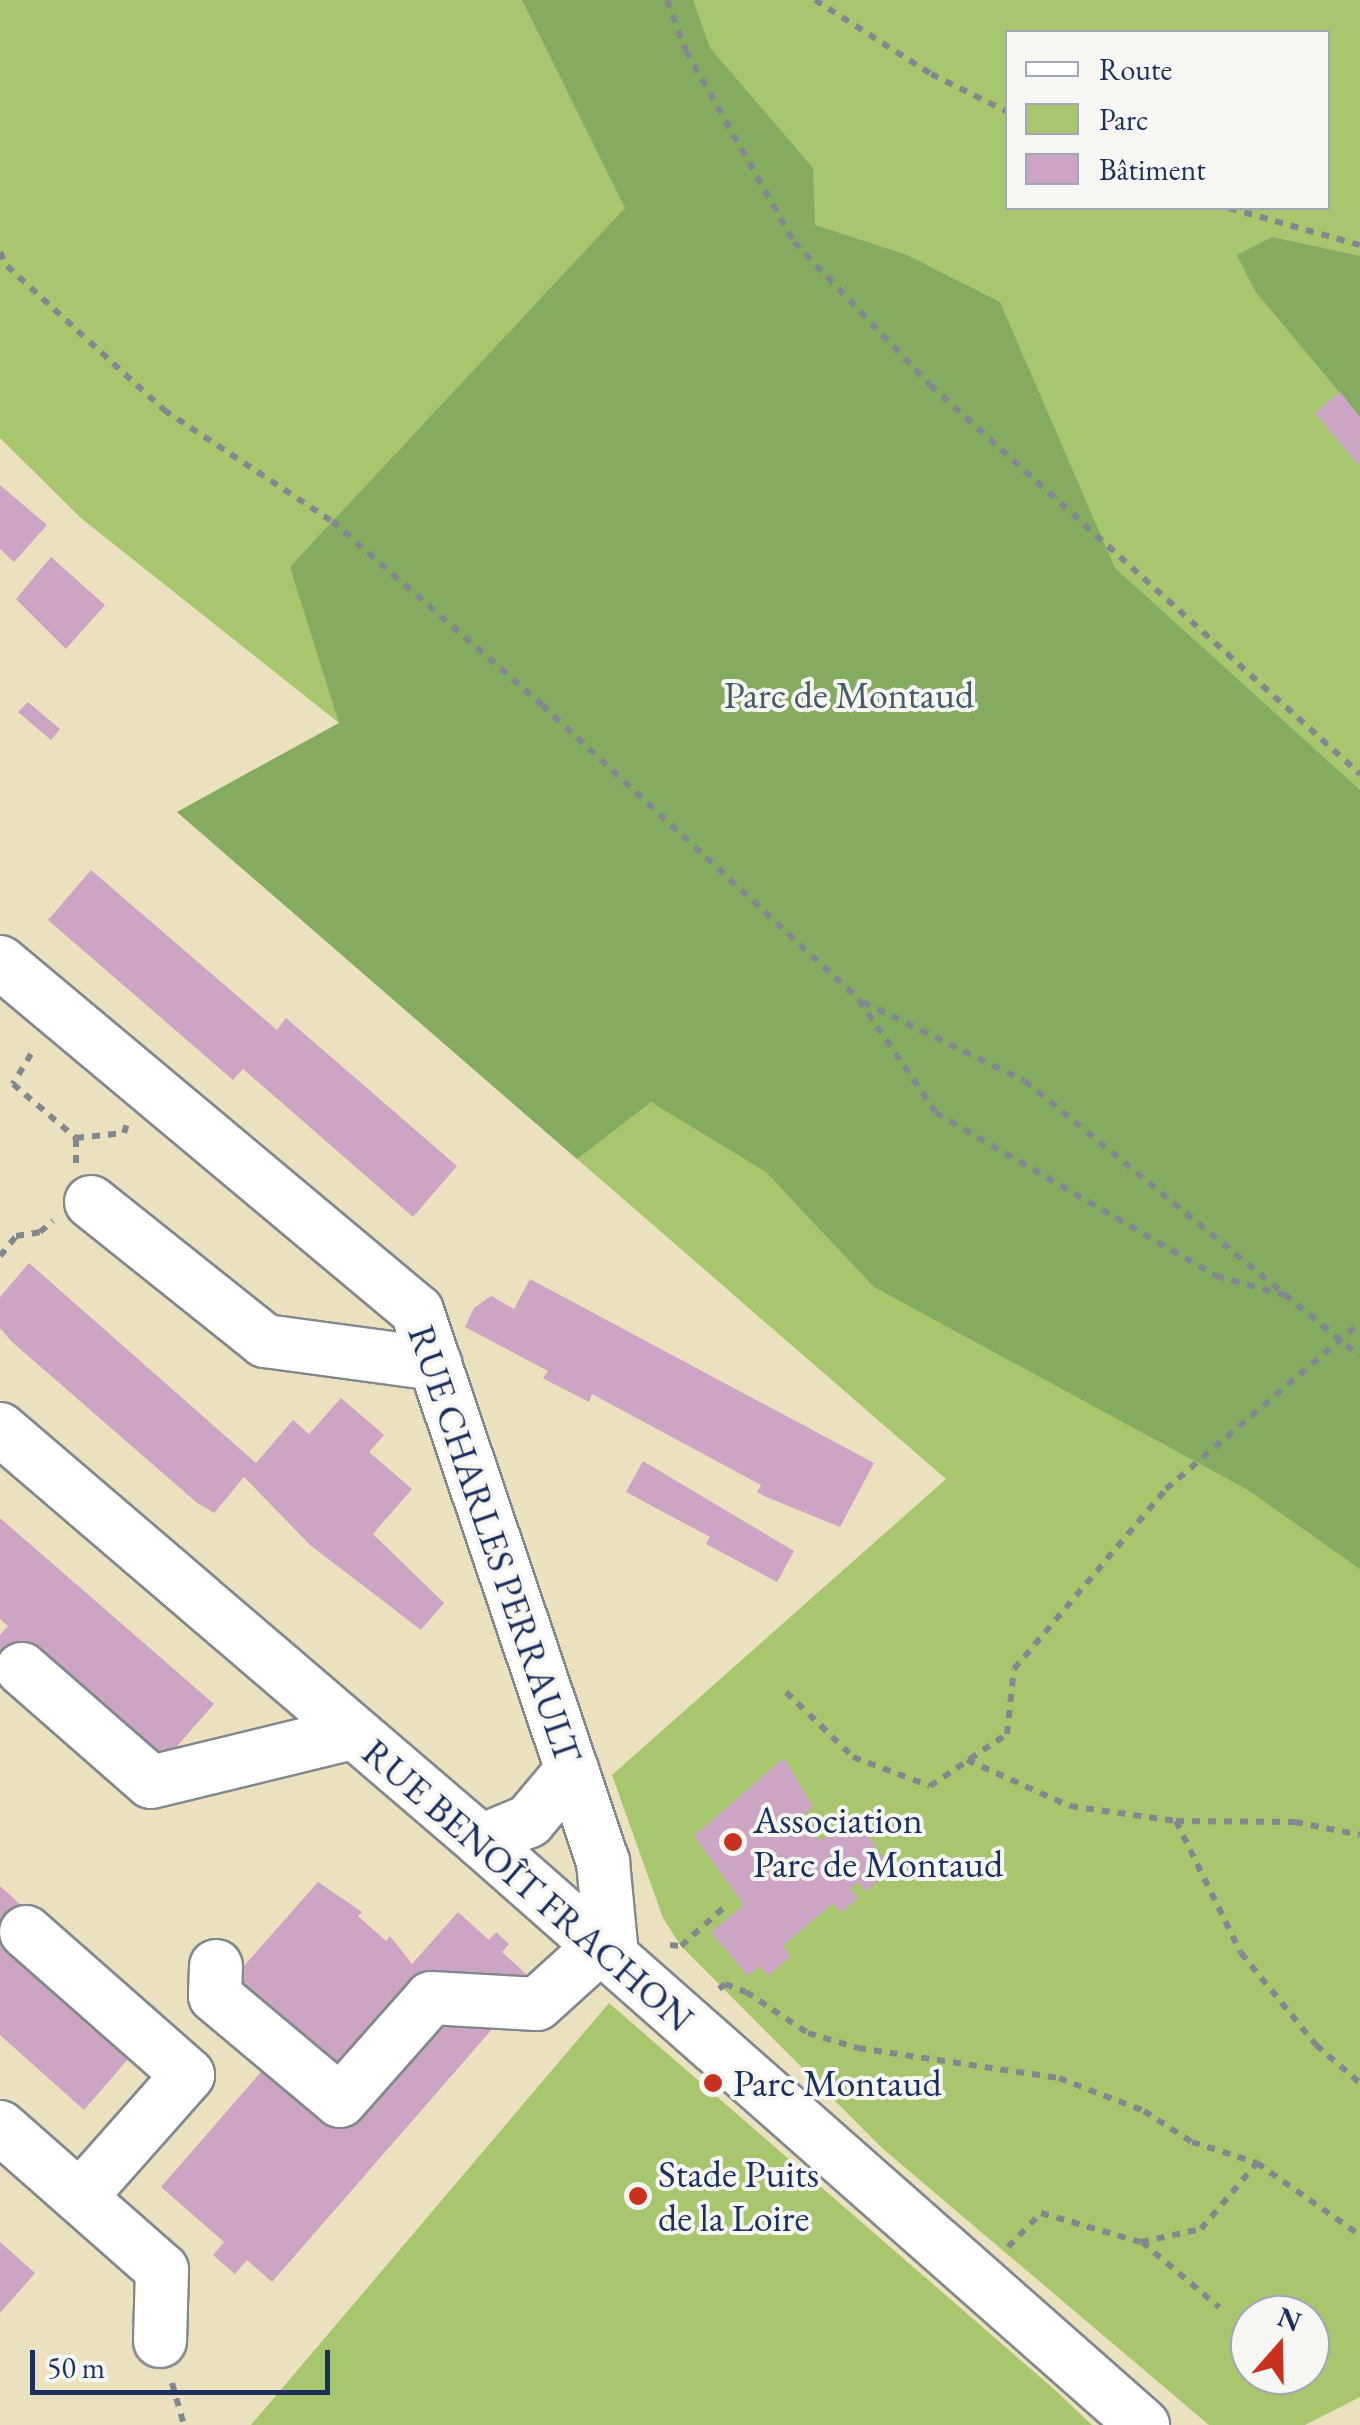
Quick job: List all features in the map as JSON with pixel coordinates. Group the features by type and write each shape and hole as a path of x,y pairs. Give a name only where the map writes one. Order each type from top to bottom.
{"street":[{"name":"RUE CHARLES PERRAULT","path":"0,962 417,1310 603,1862 607,1951"},
{"path":"91,1202 265,1340 435,1364"},
{"name":"RUE BENOÎT FRACHON","path":"0,1429 481,1841 1142,2425"},
{"path":"22,1670 150,1782 352,1733"},
{"path":"481,1841 530,1822 572,1770"},
{"path":"26,1932 188,2075 80,2198"},
{"path":"216,1966 215,1996 340,2101 431,1998 537,2004 607,1951"},
{"path":"0,2127 162,2270 160,2341"}],"path":[{"path":"667,0 686,51 794,242 930,386 1360,774"},
{"path":"815,0 931,74 1005,111"},
{"path":"1235,210 1360,245"},
{"path":"0,252 7,266 164,410 347,534 859,1000 936,1113 1216,1276 1293,1298"},
{"path":"859,1000 1025,1081 1344,1336 1360,1356"},
{"path":"31,1054 13,1084 76,1138"},
{"path":"786,1692 853,1757 892,1776 930,1786 1007,1734 1014,1669 1166,1489 1360,1322"},
{"path":"967,1760 1070,1806 1176,1821 1295,1822 1360,1835"},
{"path":"1176,1821 1241,1953 1316,2045 1360,2083"},
{"path":"705,1924 730,1903"},
{"path":"682,2017 725,1984 808,2033 858,2048 1059,2078 1144,2111 1192,2142 1257,2163 1360,2234"},
{"path":"1141,2242 1201,2229 1257,2163"},
{"path":"1011,2244 1041,2213 1141,2242 1218,2307"}],"green space":[{"name":"Parc de Montaud","path":"0,0 1360,0 1360,2397 1305,2425 1209,2425 882,2148 681,1946 663,1918 612,1775 946,1479 177,812 339,723 82,519 0,438"},
{"path":"522,0 693,0 710,48 813,168 815,225 907,255 1000,302 1115,568 1360,790 1360,1569 1248,1490 874,1287 766,1172 651,1102 577,1159 177,812 339,723 290,567 625,208"},
{"path":"1272,237 1360,256 1360,417 1255,291 1237,255"},
{"name":"Stade Puits de la Loire","path":"609,2003 1055,2390 1092,2425 251,2425"}],"building":[{"path":"1340,392 1360,417 1360,467 1315,413"},
{"path":"0,485 47,525 14,562 0,549"},
{"path":"51,557 105,605 66,649 16,599"},
{"path":"28,702 60,729 51,740 18,712"},
{"path":"91,870 277,1030 286,1018 457,1166 413,1217 243,1069 233,1080 48,920"},
{"path":"29,1263 256,1463 293,1420 309,1434 341,1398 384,1435 369,1452 412,1489 373,1534 444,1603 421,1630 310,1545 244,1477 214,1513 196,1502 11,1341 0,1328 0,1297"},
{"path":"530,1279 874,1463 840,1527 764,1496 757,1492 761,1485 592,1394 589,1402 550,1382 543,1378 548,1371 465,1327 474,1308 491,1296 514,1309"},
{"path":"643,1461 794,1551 777,1582 706,1544 710,1537 626,1492"},
{"path":"0,1518 214,1704 163,1762 0,1676 0,1635 8,1626 0,1619"},
{"path":"784,1758 813,1807 800,1818 820,1841 841,1823 868,1835 891,1870 866,1891 858,1882 850,1889 858,1898 841,1913 833,1903 783,1946 791,1956 768,1976 760,1966 748,1976 711,1932 744,1905 694,1836"},
{"path":"318,1882 362,1912 358,1916 386,1941 390,1936 412,1964 458,1912 489,1940 496,1932 509,1944 502,1952 534,1981 272,2282 247,2260 235,2274 213,2255 224,2242 161,2187 294,2034 291,2023 263,2000 259,2004 236,1975"},
{"path":"0,1886 22,1906 0,1931"},
{"path":"0,1934 134,2052 84,2110 0,2035"},
{"path":"0,2242 35,2273 0,2313"}],"place":[{"name":"Association Parc de Montaud","path":"733,1842"},
{"name":"Parc Montaud","path":"713,2083"},
{"name":"Stade Puits de la Loire","path":"638,2196"}]}
